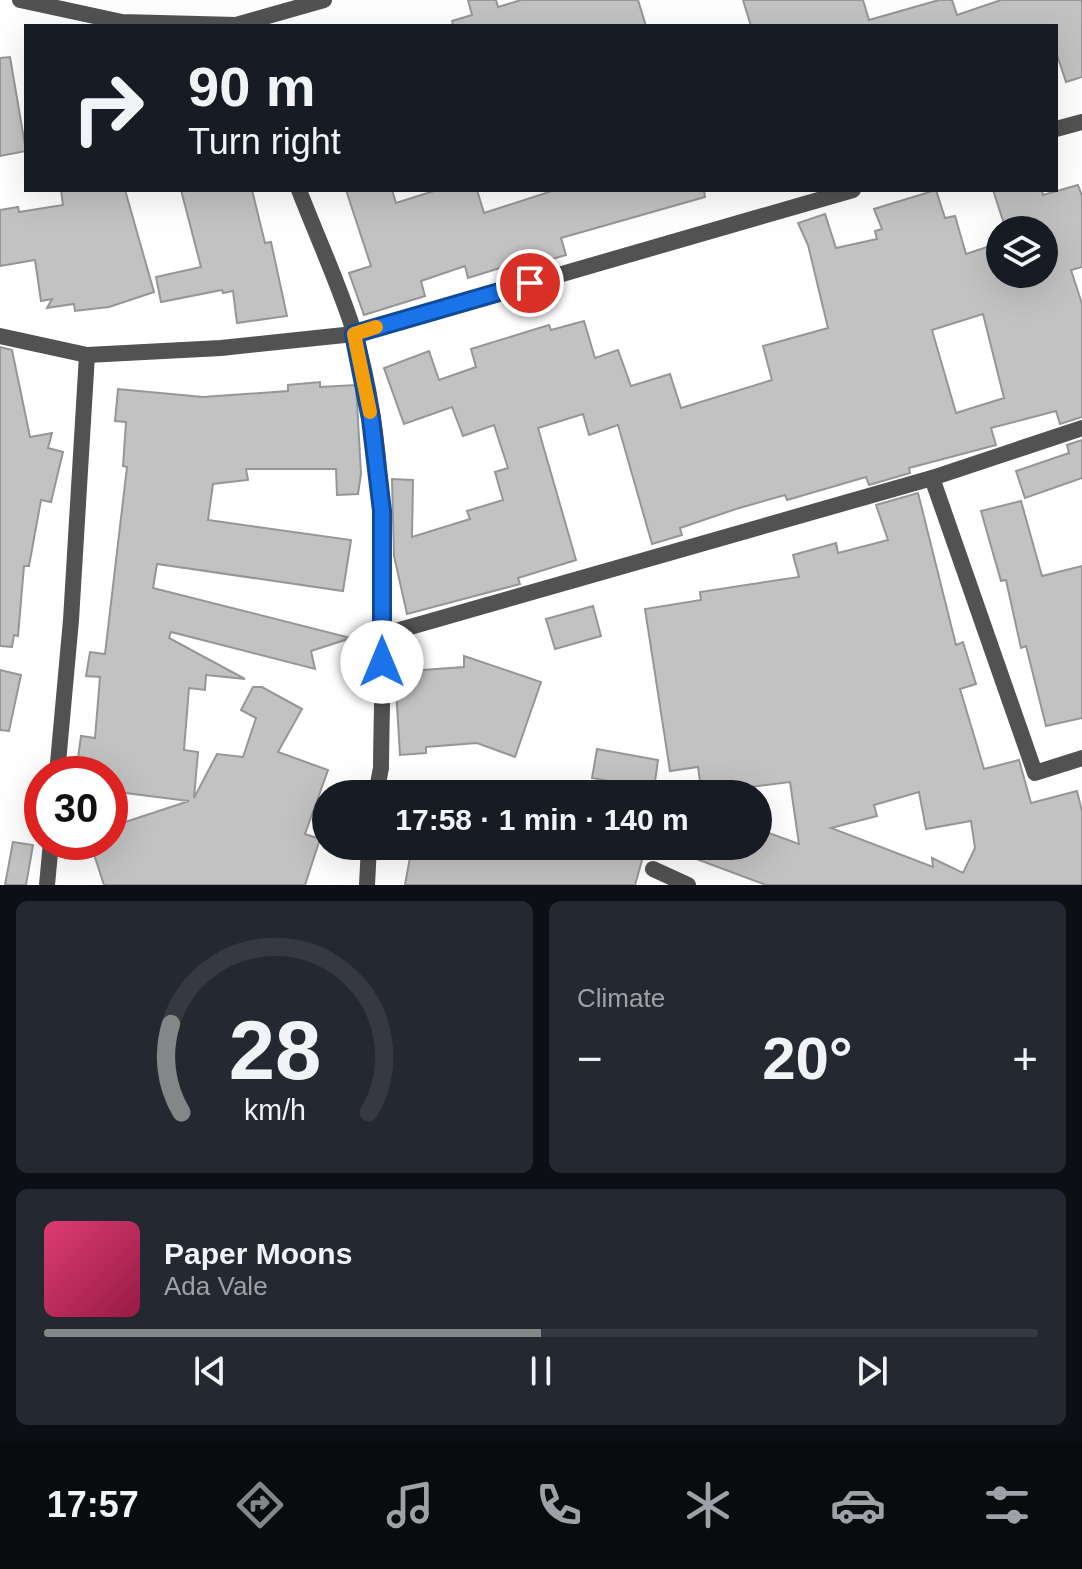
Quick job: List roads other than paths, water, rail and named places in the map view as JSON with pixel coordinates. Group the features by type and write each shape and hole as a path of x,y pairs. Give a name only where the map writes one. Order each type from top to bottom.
{"street":[{"path":"20,0 122,22 199,24"},
{"path":"240,24 324,0"},
{"path":"1058,128 1082,122"},
{"path":"300,192 354,334 371,419 382,511 379,780"},
{"path":"0,336 87,355 221,348 354,334 846,192"},
{"path":"59,756 71,620 87,355"},
{"path":"382,635 932,478 1082,428"},
{"path":"932,478 1035,773 1082,758"},
{"path":"47,885 49,860"},
{"path":"367,885 368,860"},
{"path":"653,869 688,885"}]}
